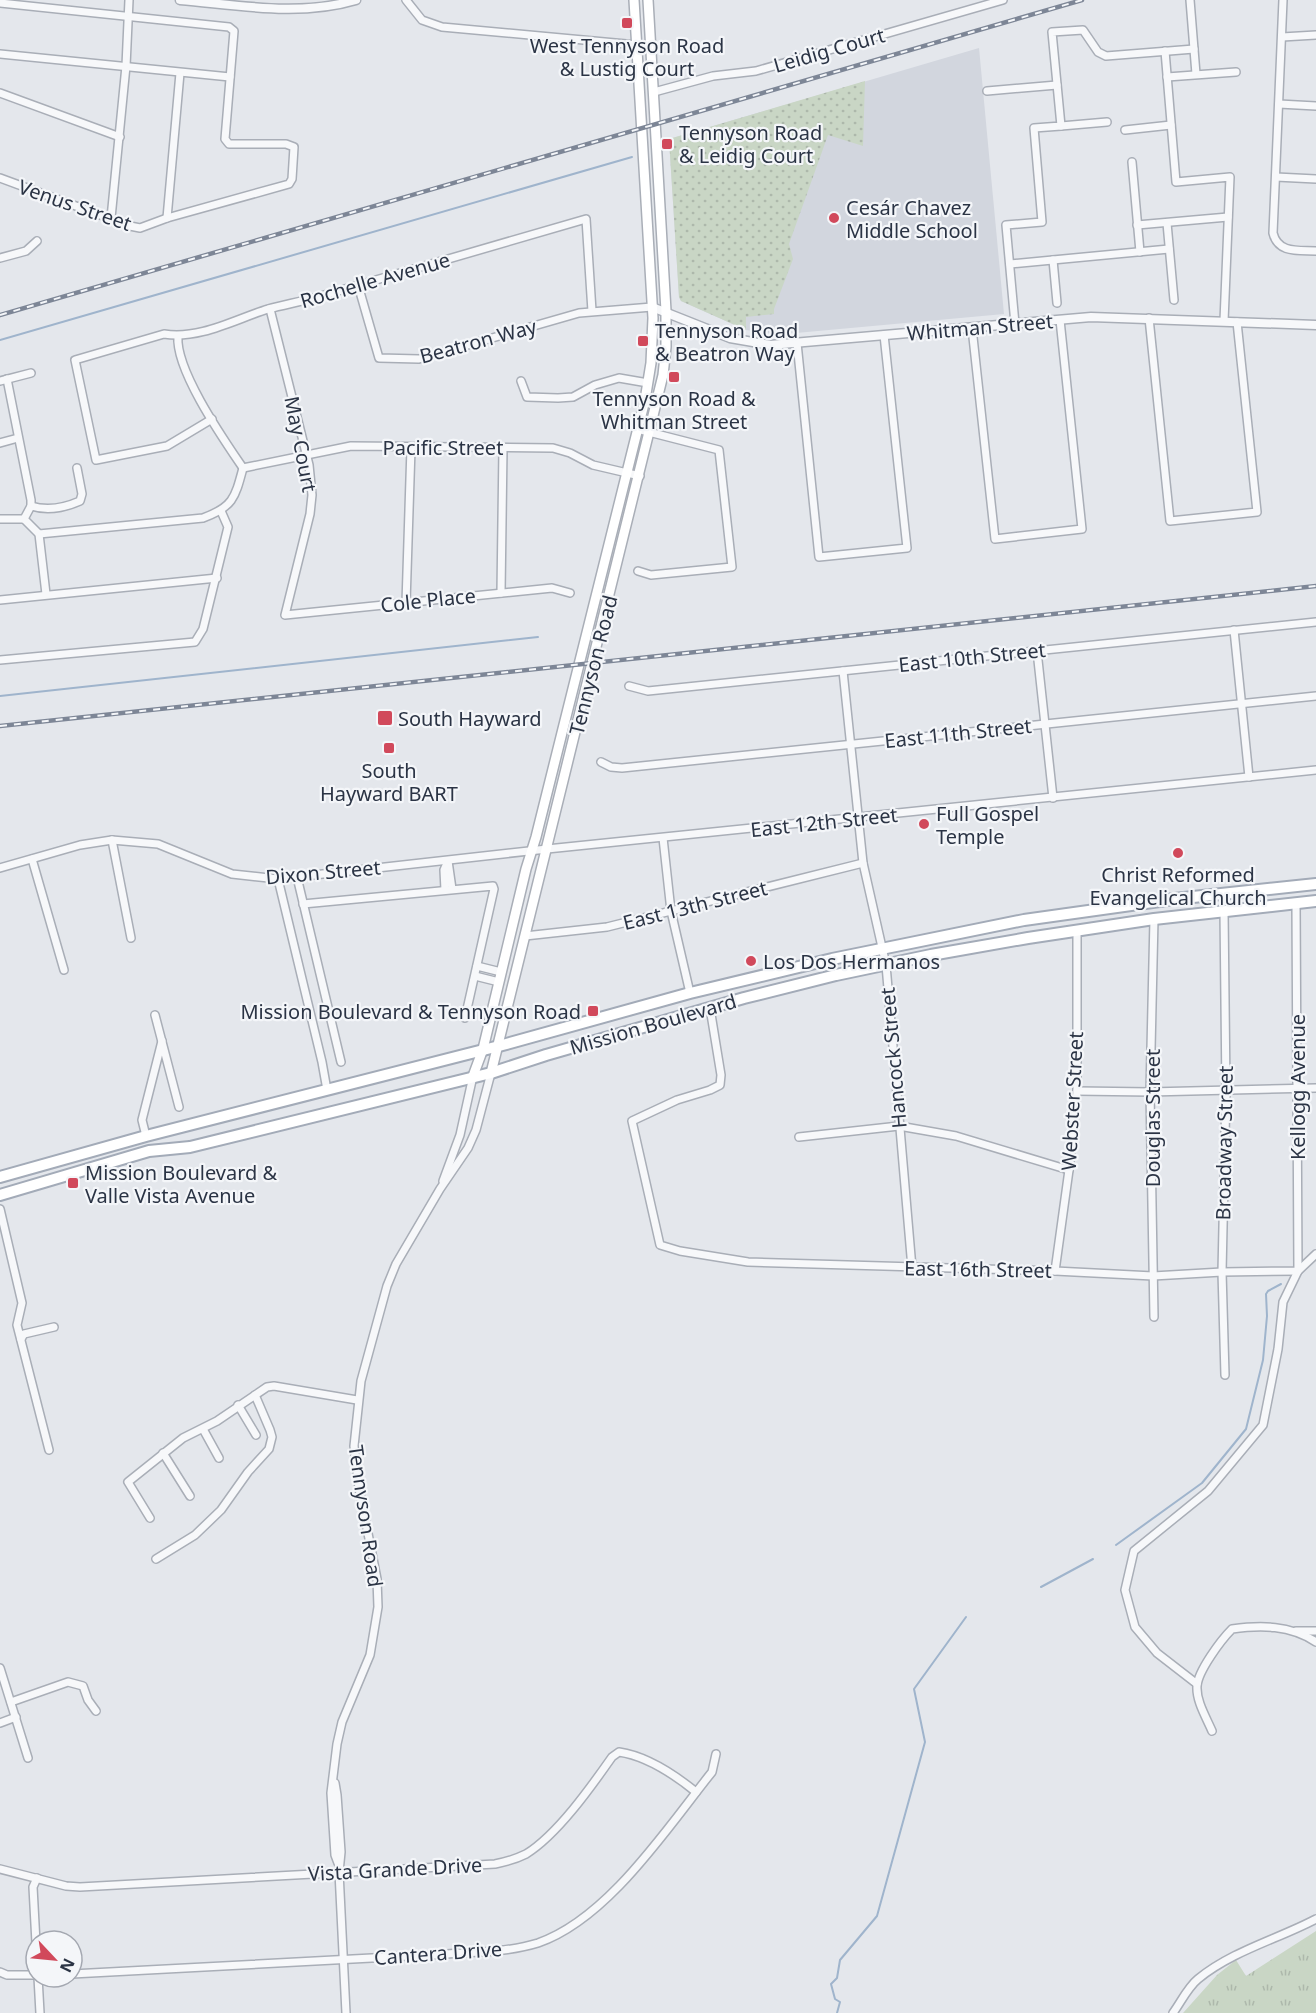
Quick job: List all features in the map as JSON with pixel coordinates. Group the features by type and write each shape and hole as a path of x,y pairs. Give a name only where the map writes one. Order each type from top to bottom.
{"main road":[{"name":"Tennyson Road","path":"473,1076 483,1049 648,383 653,346 652,307 634,0"},
{"name":"Tennyson Road","path":"491,1073 640,476 665,363 666,311 648,0"},
{"name":"Mission Boulevard","path":"0,1177 146,1136 499,1046 690,993 882,948 979,928 1116,907 1316,884"},
{"name":"Mission Boulevard","path":"0,1195 149,1151 190,1147 491,1073 710,1008 886,965 982,945 1077,930 1316,901"}],"street":[{"path":"111,218 126,66 129,0"},
{"path":"180,0 282,9 327,6 356,0"},
{"path":"406,0 422,20 442,27 637,45"},
{"name":"Leidig Court","path":"654,92 713,76 756,71 1003,0"},
{"path":"1190,0 1196,74"},
{"path":"1284,0 1273,233 1277,244 1288,250 1316,251"},
{"path":"0,3 130,15 229,27 234,31 230,77 0,54"},
{"path":"1060,126 1052,32 1083,30 1102,55 1194,49"},
{"path":"1282,37 1316,35"},
{"path":"1165,51 1176,182 1230,177 1224,321"},
{"path":"1167,77 1236,72"},
{"path":"167,218 180,73"},
{"name":"Venus Street","path":"0,178 140,228 167,218 289,184 292,178 294,147 286,144 229,144 225,140 230,77"},
{"path":"987,91 1057,85"},
{"path":"0,93 120,137"},
{"path":"1279,104 1316,106"},
{"path":"1015,324 1006,225 1042,222 1034,128 1107,122"},
{"path":"1125,130 1171,125"},
{"path":"1132,162 1140,252"},
{"path":"1276,177 1316,179"},
{"path":"1137,225 1228,217"},
{"name":"Rochelle Avenue","path":"212,419 167,446 96,460 75,360 164,334 178,336 210,329 270,309 586,219 592,311"},
{"path":"1167,223 1174,300"},
{"path":"0,258 26,250 38,242"},
{"path":"1010,264 1169,249"},
{"path":"1053,260 1057,303"},
{"name":"Beatron Way","path":"358,285 379,358 407,359 432,356 567,316 592,311 652,307"},
{"name":"Whitman Street","path":"652,307 743,342 770,345 1099,317 1316,325"},
{"name":"May Court","path":"270,309 306,454 312,495 310,514 285,615"},
{"path":"1149,318 1170,520 1257,512 1237,322"},
{"path":"972,328 995,539 1082,529 1060,320"},
{"path":"797,343 819,557 907,548 884,335"},
{"path":"39,534 203,518 221,511 235,496 243,468 188,377 177,343 178,336"},
{"path":"24,519 31,506 31,500 3,380 31,373"},
{"path":"520,381 525,394 530,398 573,397 595,385 619,378 648,383"},
{"path":"637,429 719,450 732,567 651,575 638,571"},
{"path":"0,443 18,438"},
{"name":"Pacific Street","path":"243,468 351,446 503,448 561,450 593,465 640,476"},
{"path":"406,603 411,448"},
{"path":"501,593 503,448"},
{"path":"31,506 43,510 80,501 82,494 77,468"},
{"path":"0,659 195,642 203,629 228,527 221,511"},
{"path":"0,519 24,519 39,534 46,594"},
{"path":"0,600 217,578"},
{"name":"Cole Place","path":"285,615 552,588 570,593"},
{"name":"East 10th Street","path":"629,686 648,691 1316,622"},
{"path":"1234,630 1249,777"},
{"path":"1037,651 1053,798"},
{"name":"Hancock Street","path":"843,671 863,863 886,965 912,1268"},
{"name":"East 11th Street","path":"602,762 611,767 622,768 1316,696"},
{"name":"East 12th Street","path":"547,849 1316,770"},
{"path":"663,838 671,911 690,993"},
{"path":"112,840 132,938"},
{"name":"Dixon Street","path":"0,868 84,844 112,840 158,844 232,874 278,879 547,849"},
{"path":"32,859 64,970"},
{"path":"448,861 444,870 449,889"},
{"name":"East 13th Street","path":"525,936 596,929 863,863"},
{"path":"297,877 341,1062"},
{"path":"278,879 327,1090"},
{"path":"303,904 493,886 465,1018"},
{"name":"Kellogg Avenue","path":"1296,903 1298,1270"},
{"name":"Broadway Street","path":"1224,911 1226,1090 1222,1272 1225,1375"},
{"name":"Douglas Street","path":"1154,919 1150,1092 1154,1317"},
{"name":"Webster Street","path":"1055,1271 1077,1091 1077,930"},
{"path":"477,966 500,977"},
{"path":"475,976 500,977"},
{"name":"East 16th Street","path":"710,1008 721,1075 720,1085 677,1100 632,1121 660,1245 680,1251 748,1262 1153,1276 1298,1270"},
{"path":"155,1015 179,1107"},
{"path":"146,1136 142,1120 162,1041"},
{"name":"Tennyson Road","path":"346,2013 339,1872 341,1852 334,1762 342,1722 370,1654 378,1607 377,1579 356,1467 354,1433 357,1400 390,1279 403,1250 474,1137 491,1073"},
{"name":"Tennyson Road","path":"440,1189 460,1135 473,1076"},
{"path":"1077,1091 1150,1092 1316,1088"},
{"path":"799,1137 899,1126 956,1136 1069,1170"},
{"path":"0,1209 22,1303 17,1325 49,1450"},
{"path":"1197,1684 1157,1653 1135,1628 1125,1590 1134,1551 1208,1491 1263,1425 1278,1349 1283,1302 1298,1270 1316,1254"},
{"path":"21,1339 24,1334 54,1327"},
{"path":"150,1518 128,1482 183,1438 203,1429 267,1387 274,1386 357,1400"},
{"path":"156,1559 195,1535 221,1510 248,1472 269,1449 272,1437 255,1395"},
{"path":"238,1405 256,1435"},
{"path":"203,1429 219,1458"},
{"path":"163,1453 189,1496"},
{"path":"1212,1731 1199,1700 1197,1684 1210,1657 1232,1629 1257,1626 1287,1629 1316,1642"},
{"path":"1293,1632 1316,1631"},
{"path":"0,1668 28,1758"},
{"path":"11,1702 68,1682 83,1686 88,1700 96,1711"},
{"path":"0,1723 16,1718"},
{"name":"Vista Grande Drive","path":"0,1869 66,1886 80,1887 497,1863 524,1855 555,1828 612,1757 619,1752 638,1757 674,1775 696,1792"},
{"name":"Cantera Drive","path":"84,1973 499,1950 538,1943 557,1935 589,1914 629,1875 712,1772 716,1754"},
{"path":"35,1929 33,1887 37,1878"},
{"path":"1173,2013 1197,1980 1217,1966 1261,1943 1316,1919"},
{"path":"0,1972 7,1975 24,1976"},
{"path":"38,1989 40,2013"}],"shaded area":[{"name":"Cesár Chavez Middle School","path":"979,48 1004,314 796,333 770,333 746,330 681,301 669,139"}],"green space":[{"path":"865,81 863,146 828,135 789,244 793,259 774,314 746,317 746,330 681,301 669,139"},
{"path":"1316,1931 1316,2013 1183,2013 1217,1975 1236,1960 1246,1976"}],"waterway":[{"path":"0,340 632,157"},
{"path":"0,696 538,637"},
{"path":"1116,1545 1202,1483 1246,1429 1263,1360 1267,1316 1266,1294 1281,1284"},
{"path":"1041,1587 1093,1559"},
{"path":"837,2013 840,2002 835,1999 831,1984 837,1978 840,1960 877,1916 925,1742 914,1689 966,1617"}],"railway":[{"path":"0,315 1082,0"},
{"path":"0,726 1316,586"}],"place":[{"name":"West Tennyson Road & Lustig Court","path":"627,23"},
{"name":"Tennyson Road & Leidig Court","path":"667,144"},
{"name":"Cesár Chavez Middle School","path":"834,218"},
{"name":"Tennyson Road & Beatron Way","path":"643,341"},
{"name":"Tennyson Road & Whitman Street","path":"674,377"},
{"name":"South Hayward","path":"385,718"},
{"name":"South Hayward BART","path":"389,748"},
{"name":"Full Gospel Temple","path":"924,824"},
{"name":"Christ Reformed Evangelical Church","path":"1178,853"},
{"name":"Los Dos Hermanos","path":"751,961"},
{"name":"Mission Boulevard & Tennyson Road","path":"593,1011"},
{"name":"Mission Boulevard & Valle Vista Avenue","path":"73,1183"}]}
